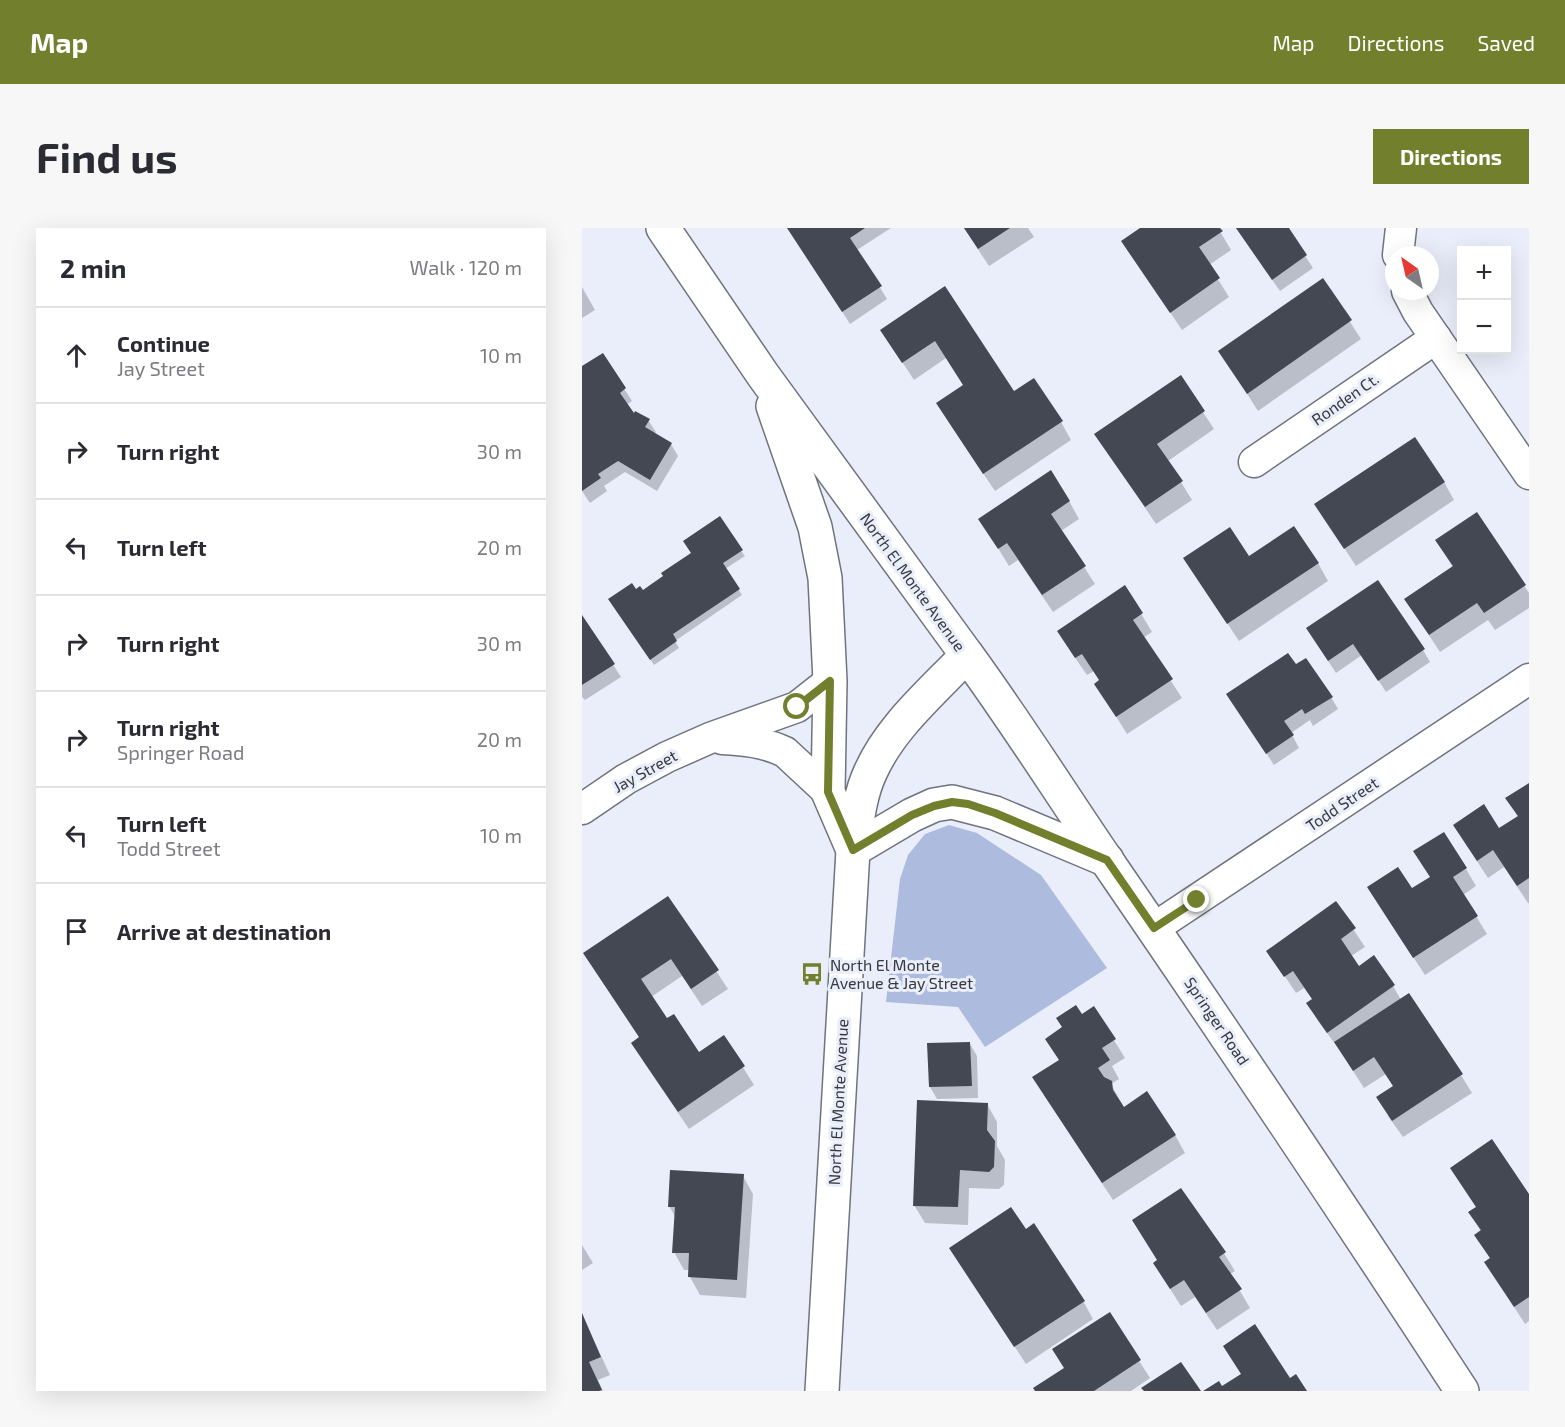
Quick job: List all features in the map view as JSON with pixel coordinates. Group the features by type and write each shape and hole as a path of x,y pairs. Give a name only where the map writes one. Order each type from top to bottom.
{"main road":[{"name":"North El Monte Avenue","path":"666,229 763,375 967,655 887,742 869,773 860,806 853,850 822,1391"},
{"path":"763,375 815,527 825,578 830,681 828,792 853,850 912,815 952,802 995,813 1107,860"},
{"name":"Springer Road","path":"967,655 1011,715 1462,1391"}],"street":[{"path":"1399,246 1401,228"},
{"path":"1412,300 1529,474"},
{"name":"Ronden Ct.","path":"1254,462 1436,338"},
{"name":"Todd Street","path":"1154,928 1529,679"},
{"name":"Jay Street","path":"582,809 626,779 667,757 710,738 797,707 830,681"},
{"name":"Jay Street","path":"710,738 752,741 777,748 785,752 828,792"}],"shaded area":[{"path":"949,825 977,833 1041,875 1107,968 985,1047 958,1007 886,1002 900,879 908,855 925,834"}],"building":[{"path":"787,228 865,228 850,238 882,286 842,312"},
{"path":"964,228 1010,228 978,249"},
{"path":"1140,228 1220,228 1223,231 1199,247 1220,278 1170,313 1121,241"},
{"path":"1236,228 1289,228 1307,255 1272,280"},
{"path":"1323,278 1352,320 1247,394 1218,351"},
{"path":"945,286 1014,391 1034,378 1063,421 983,474 936,403 963,385 935,341 902,363 880,330"},
{"path":"603,353 626,388 620,393 634,413 635,411 650,419 645,427 672,443 650,480 618,461 598,474 601,478 582,491 582,366"},
{"path":"1181,375 1205,411 1157,444 1183,481 1145,507 1094,434"},
{"path":"1415,437 1445,482 1344,549 1314,504"},
{"path":"1051,470 1070,501 1051,514 1086,566 1042,595 1007,543 998,549 978,519"},
{"path":"1477,512 1526,585 1484,613 1477,603 1429,635 1404,599 1453,566 1435,540"},
{"path":"720,516 743,550 723,563 740,589 673,634 677,641 650,660 608,599 632,583 636,589 640,586 643,590 663,576 661,573 691,553 683,541"},
{"path":"1294,526 1319,563 1227,624 1183,558 1230,527 1249,556"},
{"path":"1378,580 1425,649 1378,681 1353,644 1328,661 1306,628"},
{"path":"1125,585 1143,613 1133,620 1173,679 1116,717 1094,684 1099,680 1082,654 1075,658 1057,631"},
{"path":"582,615 615,664 582,685"},
{"path":"1288,653 1296,664 1306,658 1333,697 1305,714 1302,709 1284,721 1294,735 1266,754 1226,694"},
{"path":"1529,783 1529,878 1517,886 1493,850 1477,861 1453,825 1484,804 1499,828 1518,816 1505,798"},
{"path":"1444,832 1467,868 1453,877 1478,916 1413,958 1367,887 1398,867 1412,888 1430,877 1413,851"},
{"path":"668,896 719,970 691,989 671,959 641,979 667,1018 674,1014 699,1052 724,1035 745,1066 678,1112 631,1043 639,1037 583,953"},
{"path":"1336,901 1356,928 1341,939 1359,966 1374,955 1395,985 1327,1033 1306,1003 1312,999 1293,971 1284,977 1266,951"},
{"path":"1409,993 1463,1074 1392,1121 1376,1097 1393,1086 1374,1057 1353,1071 1334,1042"},
{"path":"1076,1005 1082,1014 1094,1006 1116,1039 1102,1048 1110,1060 1098,1068 1104,1077 1112,1081 1113,1090 1124,1107 1147,1091 1176,1135 1102,1183 1032,1077 1059,1060 1045,1039 1062,1027 1056,1018"},
{"path":"970,1042 972,1086 929,1087 927,1043"},
{"path":"917,1100 988,1103 987,1130 995,1141 994,1167 989,1172 960,1170 958,1207 913,1206"},
{"path":"1492,1139 1529,1194 1529,1297 1514,1307 1484,1262 1490,1258 1474,1235 1481,1230 1468,1212 1476,1207 1450,1168"},
{"path":"670,1170 744,1174 737,1280 688,1277 689,1253 672,1253 675,1207 668,1207"},
{"path":"1181,1188 1226,1252 1219,1257 1242,1289 1206,1313 1184,1280 1170,1289 1153,1263 1157,1260 1132,1220"},
{"path":"1011,1207 1026,1229 1034,1223 1085,1301 1014,1347 949,1248"},
{"path":"1110,1312 1141,1360 1094,1391 1035,1391 1033,1388 1064,1368 1052,1349"},
{"path":"582,1313 601,1357 589,1362 602,1390 599,1391 582,1391"},
{"path":"1255,1324 1290,1378 1296,1374 1307,1391 1203,1391 1219,1381 1222,1386 1241,1374 1223,1346"},
{"path":"1181,1362 1201,1391 1144,1391 1141,1388"}],"place":[{"name":"North El Monte Avenue & Jay Street","path":"812,974"}],"route":[{"path":"797,707 830,681 828,792 853,850 912,815 934,806 952,802 968,804 1107,860 1154,928 1197,900"}]}
